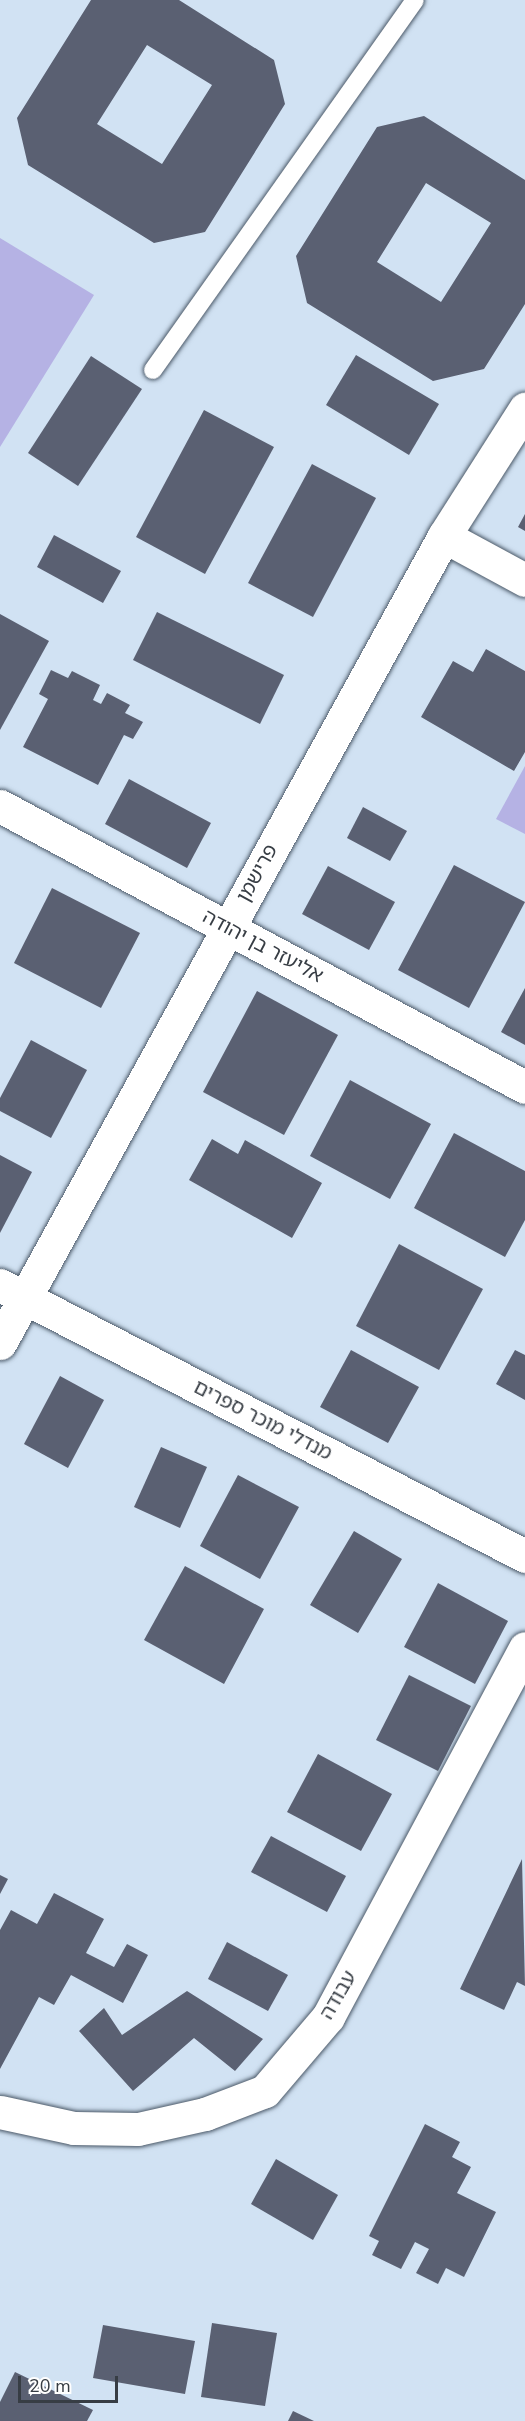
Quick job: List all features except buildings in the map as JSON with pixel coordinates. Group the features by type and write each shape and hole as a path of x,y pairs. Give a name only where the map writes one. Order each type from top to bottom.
{"street":[{"name":"פרישמן","path":"0,1344 12,1291 227,927 444,536 525,409"},
{"path":"444,536 525,580"},
{"name":"אליעזר בן יהודה","path":"0,806 525,1087"},
{"name":"מנדלי מוכר ספרים","path":"12,1291 525,1556"},
{"name":"עבודה","path":"0,2112 74,2128 138,2129 205,2114 264,2091 328,2017 525,1648"}],"lane":[{"path":"153,370 415,0"}],"shaded area":[{"path":"0,238 94,295 0,447"},
{"path":"525,766 525,834 496,819"}]}
